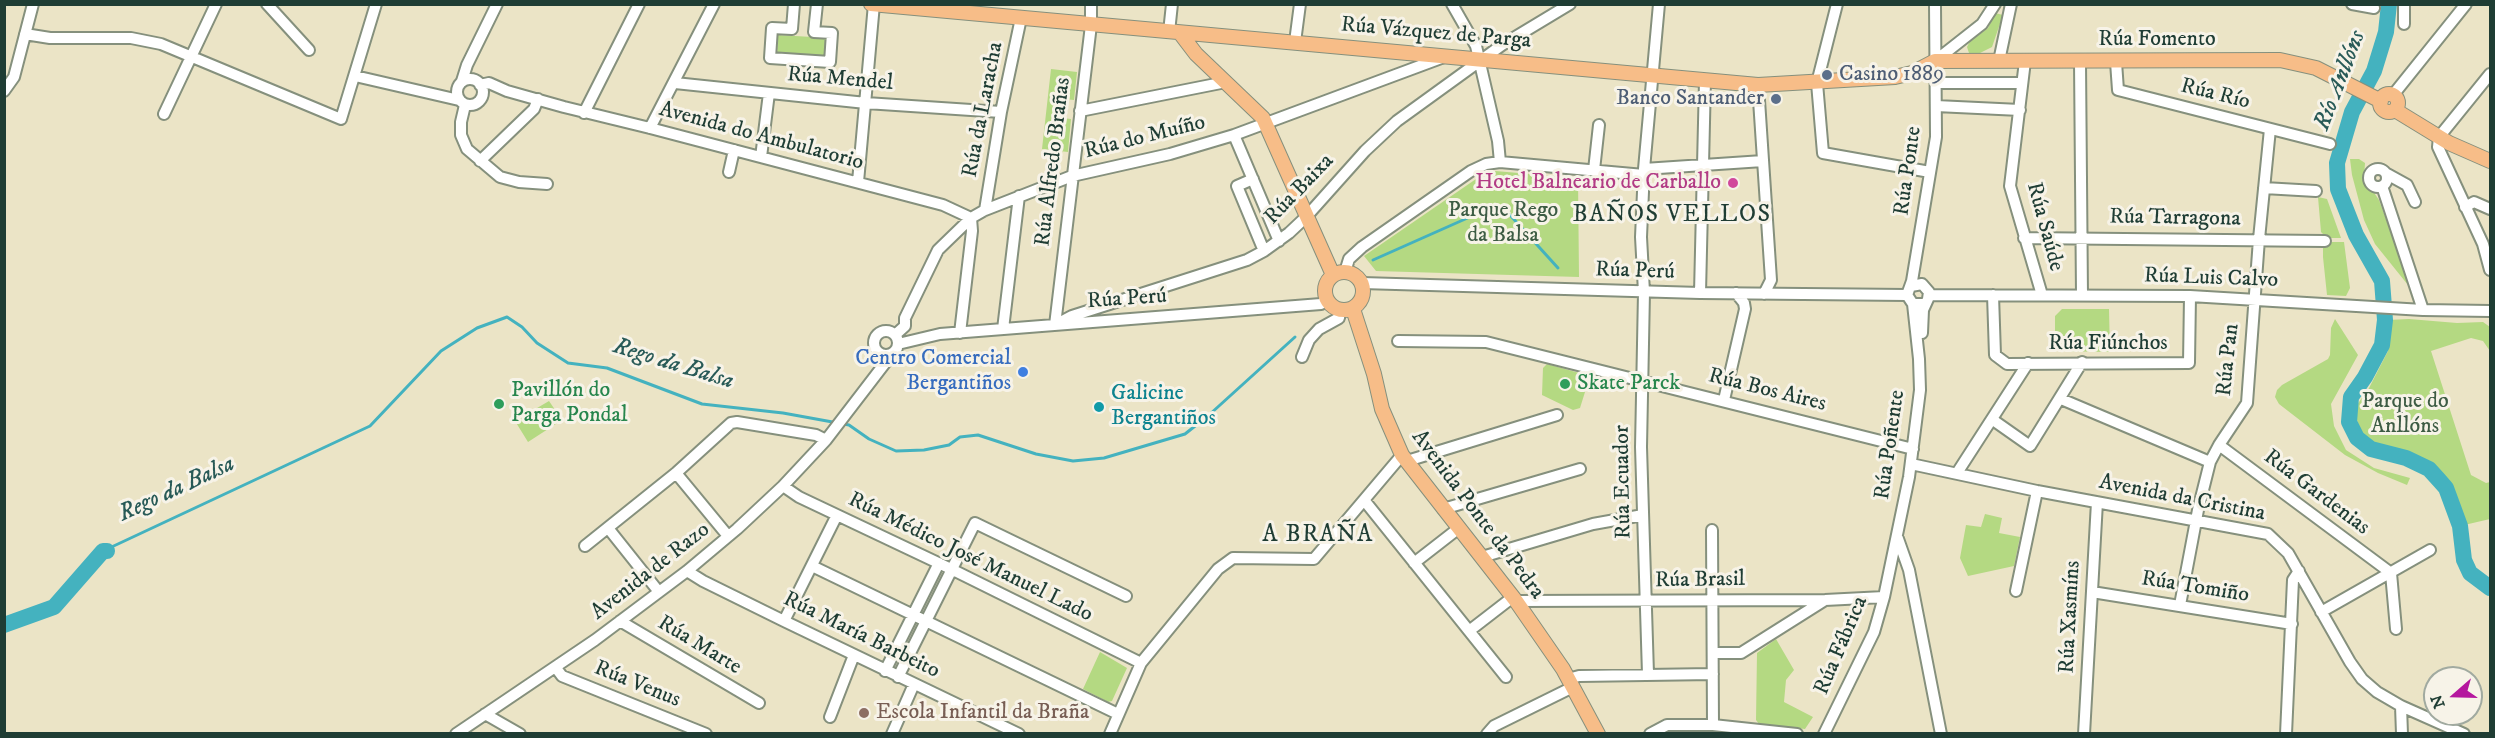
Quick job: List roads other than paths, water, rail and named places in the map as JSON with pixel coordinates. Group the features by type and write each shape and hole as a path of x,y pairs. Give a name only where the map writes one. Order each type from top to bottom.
{"main road":[{"name":"Rúa Vázquez de Parga","path":"873,5 1183,35 1295,42 1480,61 1758,85 1895,77 1912,73 1935,62"},
{"path":"1148,30 1156,37 1183,35 1197,54 1260,113 1325,257 1339,273 1355,275 1362,283 1363,295 1347,309 1334,308 1326,299 1326,283 1339,273"},
{"name":"Rúa Fomento","path":"1935,62 1972,60 2291,61 2316,68 2385,101 2439,137 2490,161"},
{"name":"Avenida Ponte da Pedra","path":"1347,309 1372,367 1382,409 1405,458 1514,599 1571,683 1598,734"}],"street":[{"path":"4,91 14,77 33,4"},
{"path":"164,114 216,4"},
{"path":"267,4 309,50"},
{"path":"25,34 50,39 131,38 161,44 341,119 376,4"},
{"path":"497,4 467,65 460,85 461,135 467,149 500,177 519,182 547,184"},
{"path":"584,113 639,4"},
{"path":"650,128 714,4"},
{"path":"792,29 794,4"},
{"path":"814,32 817,4"},
{"name":"Rúa Alfredo Brañas","path":"1055,325 1091,25 1091,4"},
{"path":"1172,4 1183,35"},
{"path":"1295,42 1300,4"},
{"path":"1452,4 1476,46 1498,141 1500,162"},
{"name":"Rúa Baixa","path":"1055,325 1072,316 1109,303 1247,260 1264,251 1306,217 1365,151 1397,121 1502,45 1570,4"},
{"name":"Rúa Ecuador","path":"1648,674 1643,515 1644,292 1641,237 1644,172 1659,4"},
{"path":"1837,4 1817,83 1823,153 1930,172"},
{"name":"Rúa Ponte","path":"1917,297 1930,172 1936,137 1935,4"},
{"path":"1935,62 1986,20 1995,4"},
{"path":"2352,4 2374,9"},
{"path":"2404,4 2404,24"},
{"path":"2385,101 2466,4"},
{"path":"858,182 873,5"},
{"path":"2000,61 2010,5"},
{"name":"Rúa da Laracha","path":"985,210 1001,112 1021,18"},
{"path":"772,28 792,29 832,33 830,62 770,58 772,28"},
{"path":"1966,38 1963,48 1972,60"},
{"name":"Rúa do Muíño","path":"847,414 880,370 938,250 971,218 985,210 1072,176 1170,154 1234,135 1444,57"},
{"name":"Rúa Saúde","path":"2025,61 2010,186 2043,295"},
{"path":"2080,62 2082,295"},
{"name":"Rúa Río","path":"2116,62 2118,90 2330,144"},
{"path":"2490,74 2439,137 2438,147 2483,244 2490,270"},
{"path":"355,76 474,105 482,96 480,85 470,79 439,95"},
{"path":"1700,293 1705,80"},
{"path":"1080,111 1226,82"},
{"name":"Avenida do Ambulatorio","path":"480,85 489,83 584,113 650,128 943,205 971,218"},
{"name":"Rúa Mendel","path":"675,83 866,104 1001,112"},
{"path":"1936,83 2022,83"},
{"path":"1758,85 1772,280 1764,294"},
{"name":"Avenida do Ambulatorio","path":"482,96 507,90"},
{"path":"761,157 769,93"},
{"path":"480,161 534,109 538,99"},
{"path":"1936,106 2020,110"},
{"path":"1594,170 1599,125"},
{"name":"Rúa Pan","path":"2180,605 2210,462 2218,445 2247,403 2270,129"},
{"path":"1234,135 1279,241"},
{"path":"729,172 734,150"},
{"path":"1339,273 1362,247 1471,171 1486,164 1500,162 1644,172 1763,161"},
{"path":"2382,186 2372,184 2369,175 2372,170 2379,168 2407,185 2415,202"},
{"path":"2382,186 2388,179 2387,174"},
{"path":"1253,179 1237,186 1264,251"},
{"path":"2382,186 2423,310"},
{"path":"2264,188 2316,190"},
{"path":"1003,329 1019,196"},
{"path":"2465,207 2474,202 2490,209"},
{"path":"960,333 972,231 971,218"},
{"name":"Rúa Tarragona","path":"2024,238 2325,241"},
{"name":"Rúa Perú","path":"1362,283 1644,292 1917,297"},
{"path":"1724,400 1745,309 1744,303 1736,293"},
{"name":"Rúa Fiúnchos","path":"1993,295 1995,355 2007,364 2189,363 2190,296"},
{"name":"Rúa Luis Calvo","path":"1917,297 2190,296 2423,310 2490,310"},
{"name":"Rúa Poñente","path":"1897,536 1911,464 1920,390 1917,297"},
{"name":"Rúa Perú","path":"894,340 1109,320 1321,304 1326,299"},
{"path":"1109,303 1109,320"},
{"path":"1302,357 1304,348 1319,328 1339,318 1347,309"},
{"path":"905,322 924,336"},
{"name":"Rúa do Muíño","path":"877,351 875,343 877,336 882,332 894,340"},
{"path":"877,351 884,355 894,340"},
{"name":"Rúa Bos Aires","path":"1398,340 1486,342 1913,449"},
{"path":"877,351 880,370"},
{"path":"1993,420 2030,446 2082,362"},
{"path":"1956,473 1993,420 2028,363"},
{"path":"2061,399 2210,462"},
{"name":"Avenida de Razo","path":"456,734 556,668 687,571 783,486 847,414"},
{"path":"1110,734 1141,663 1218,569 1233,558 1314,559 1405,458 1557,415"},
{"path":"585,546 676,473 731,423 737,422 816,435 826,440"},
{"name":"Rúa Gardenias","path":"2218,445 2391,573"},
{"name":"Avenida da Cristina","path":"1911,464 2037,491 2268,534 2288,553 2362,679 2401,706 2464,734"},
{"path":"1443,508 1580,469"},
{"path":"676,473 728,536"},
{"name":"Rúa Médico José Manuel Lado","path":"783,486 799,497 1141,663"},
{"path":"2016,591 2037,491"},
{"path":"1364,501 1506,677"},
{"name":"Rúa Xasmíns","path":"2084,734 2097,502"},
{"path":"784,621 837,515"},
{"path":"1482,557 1593,524 1643,515"},
{"path":"898,677 975,523 1126,596"},
{"path":"608,528 659,592"},
{"path":"1414,563 1459,528"},
{"path":"1712,530 1713,725"},
{"path":"1897,536 1908,565 1941,734"},
{"name":"Rúa Fábrica","path":"1824,734 1874,632 1897,536"},
{"path":"2321,612 2430,550"},
{"path":"1890,565 1897,562 1908,565"},
{"path":"885,671 939,563"},
{"path":"812,566 1118,714"},
{"name":"Rúa María Barbeito","path":"687,571 885,671 1019,734"},
{"path":"2286,734 2293,580 2299,571"},
{"path":"2391,573 2396,628"},
{"name":"Rúa Tomiño","path":"2092,592 2292,624"},
{"name":"Rúa Brasil","path":"1514,599 1646,601 1825,600 1884,597"},
{"path":"1469,631 1514,599"},
{"path":"1713,653 1742,653 1825,600"},
{"name":"Rúa Marte","path":"620,621 759,703"},
{"path":"830,717 854,655"},
{"name":"Rúa Venus","path":"556,668 562,676 706,734"},
{"path":"1488,733 1494,726 1571,683 1579,676 1713,674"},
{"path":"892,734 914,684"},
{"path":"2401,706 2402,734"},
{"path":"485,714 520,734"},
{"path":"1650,734 1666,725 1713,725 1797,734"}],"waterway":[{"name":"Río Anllóns","path":"2389,4 2386,32 2374,71 2352,112 2337,163 2338,189 2356,235 2382,281 2385,320 2382,345 2351,397 2349,422 2357,438 2371,449 2406,458 2429,469 2446,488 2460,526 2464,560 2470,573 2490,588"},
{"name":"Rego da Balsa","path":"1373,260 1481,212 1498,209 1510,215 1558,268"},
{"name":"Rego da Balsa","path":"103,551 370,426 441,351 477,328 507,317 522,327 537,343 568,363 607,368 702,404 783,413 849,425 869,439 896,451 924,450 949,445 960,437 978,435 1036,454 1073,461 1104,458 1185,434 1295,337"},
{"name":"Rego da Balsa","path":"4,625 54,607 103,551 107,551"}],"place":[{"name":"Casino 1889","path":"1827,75"},
{"name":"Banco Santander","path":"1776,99"},
{"name":"Hotel Balneario de Carballo","path":"1733,183"},
{"name":"Centro Comercial Bergantiños","path":"1023,372"},
{"name":"Skate Parck","path":"1565,384"},
{"name":"Pavillón do Parga Pondal","path":"499,404"},
{"name":"Galicine Bergantiños","path":"1099,407"},
{"name":"Escola Infantil da Braña","path":"864,713"}],"district":[{"name":"BAÑOS VELLOS","path":"1672,216"},
{"name":"A BRAÑA","path":"1318,536"}],"park label":[{"name":"Parque Rego da Balsa","path":"1503,224"},
{"name":"Parque do Anllóns","path":"2405,414"}]}
